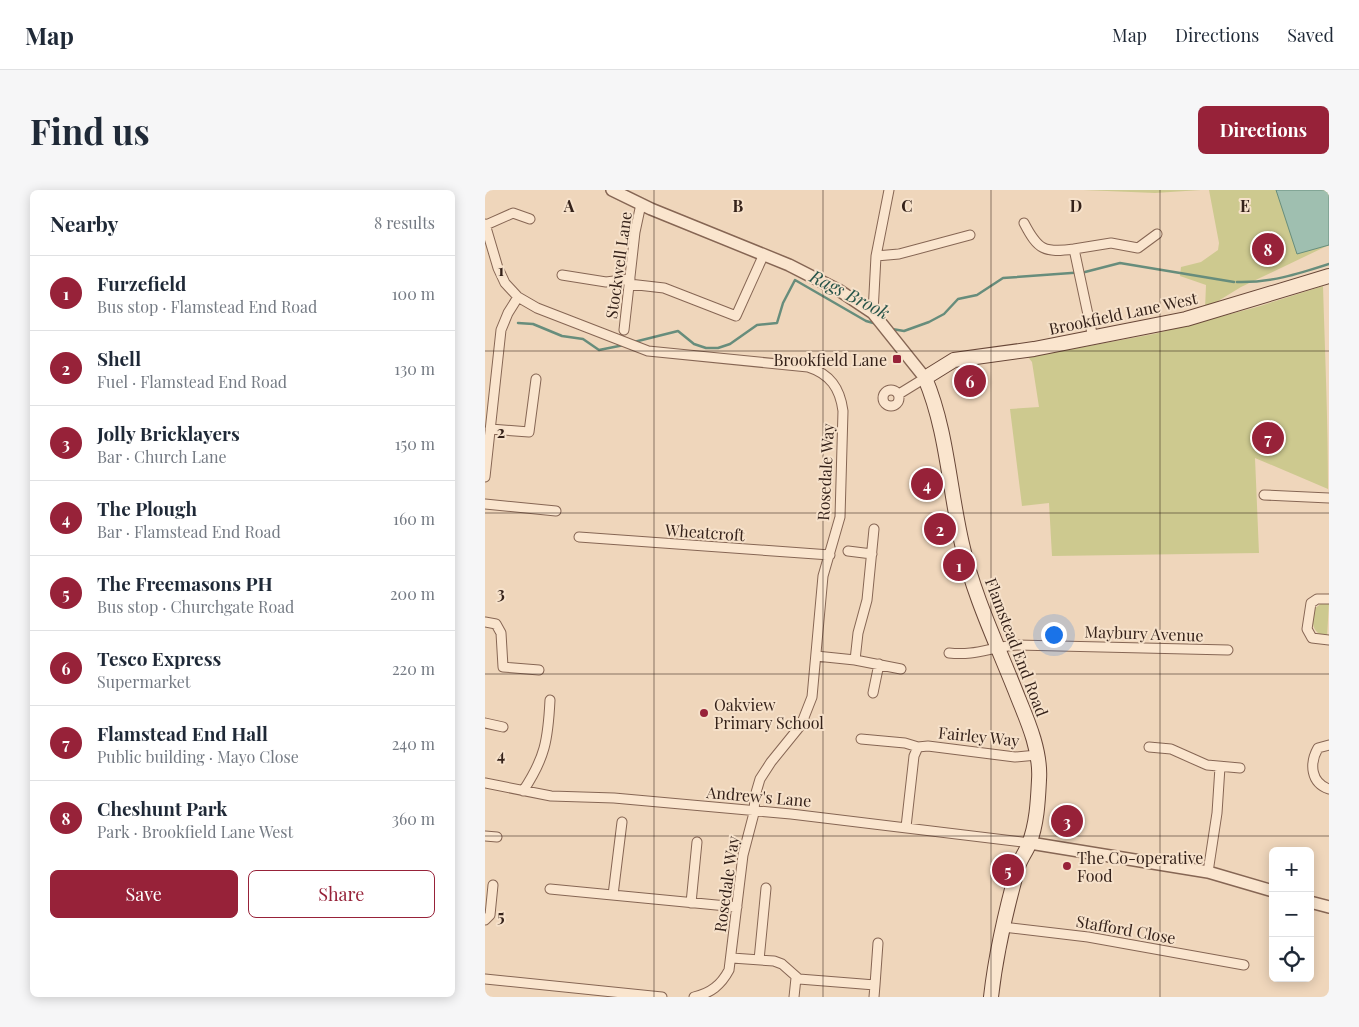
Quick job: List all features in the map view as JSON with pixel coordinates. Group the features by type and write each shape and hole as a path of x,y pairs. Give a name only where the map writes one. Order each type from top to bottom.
{"main road":[{"name":"Brookfield Lane West","path":"925,378 954,360 1006,354 1211,313 1329,276"},
{"name":"Flamstead End Road","path":"925,378 936,407 963,547 975,589 1028,722 1037,755 1039,778 1036,814 1030,843 1019,865 1003,927 991,997"}],"street":[{"path":"612,190 815,277 876,316 925,378 899,394"},
{"path":"876,316 876,256 889,190"},
{"name":"Stockwell Lane","path":"624,330 636,222 641,204"},
{"path":"485,225 513,214 530,220"},
{"path":"1024,223 1033,240 1040,247 1051,251 1111,243 1138,248 1157,234"},
{"name":"Rosedale Way","path":"485,225 500,275 518,297 537,308 635,348 665,355 798,365 818,370 831,380 840,396 843,411 840,517 823,576 810,707 801,725 771,762 760,779 743,855 732,958 724,980 710,992 694,997"},
{"path":"876,256 899,254 970,236"},
{"path":"1074,249 1093,338"},
{"path":"562,275 606,282 629,281 665,288 736,316 764,254"},
{"path":"485,477 490,428 489,413 501,330 508,313 518,297"},
{"path":"490,428 534,433 536,379"},
{"path":"1265,495 1329,498"},
{"path":"485,504 556,511"},
{"path":"855,660 858,633 867,600 874,529"},
{"name":"Wheatcroft","path":"579,537 829,555"},
{"path":"848,552 872,554"},
{"path":"1329,599 1317,599 1311,602 1307,629 1312,638 1329,640"},
{"path":"485,622 493,623 500,627 503,667 539,670"},
{"name":"Maybury Avenue","path":"949,652 973,654 998,646 1017,644 1228,650"},
{"path":"816,656 855,660 901,669"},
{"path":"873,693 879,664"},
{"path":"523,791 538,768 545,749 550,700"},
{"path":"485,723 503,727"},
{"name":"Fairley Way","path":"861,738 905,743 918,747 928,746 1015,757 1037,755"},
{"path":"1329,745 1316,750 1314,775 1318,784 1329,789"},
{"name":"Fairley Way","path":"906,827 914,756 918,747"},
{"path":"1149,747 1171,749 1203,764 1240,768"},
{"path":"1208,872 1217,813 1220,767"},
{"name":"Andrew's Lane","path":"485,783 563,797 614,798 906,827 1030,843"},
{"path":"613,895 622,822"},
{"path":"485,836 497,837"},
{"path":"691,903 697,842"},
{"path":"1030,843 1208,872 1269,890"},
{"path":"485,920 490,915 493,884"},
{"path":"759,960 766,888"},
{"path":"550,889 737,907"},
{"path":"1314,903 1329,907"},
{"name":"Stafford Close","path":"1003,927 1088,937 1244,965"},
{"path":"874,997 878,943"},
{"path":"732,958 779,962 796,978 875,985"},
{"path":"793,997 796,978"},
{"path":"485,979 603,994 662,997"}],"shaded area":[{"path":"1083,190 1201,190 1155,193"},
{"path":"1209,190 1329,190 1329,245 1241,287 1205,309 1206,285 1180,276 1181,267 1201,262 1218,250 1219,243"},
{"path":"1276,190 1329,190 1329,245 1297,254"},
{"path":"1323,286 1328,489 1255,458 1259,553 1052,556 1049,503 1022,506 1010,409 1039,407 1032,362 1028,357 1154,334 1257,307"},
{"path":"1323,602 1329,602 1327,638 1318,633 1313,624 1313,610"}],"waterway":[{"name":"Rags Brook","path":"892,329 904,331 929,322 944,314 958,299 977,295 1003,278 1085,272 1120,263 1234,282"},
{"name":"Rags Brook","path":"1237,282 1272,279 1329,264"},
{"name":"Rags Brook","path":"634,342 678,331 694,344 706,348 718,348 730,344 757,325 777,323 783,303 795,280 866,321 877,324"},
{"name":"Rags Brook","path":"518,323 533,324 562,336 583,339 599,350 624,345"}],"place":[{"name":"Cheshunt Park","path":"1268,249"},
{"name":"Brookfield Lane","path":"897,359"},
{"name":"Tesco Express","path":"970,381"},
{"name":"Flamstead End Hall","path":"1268,438"},
{"name":"The Plough","path":"927,484"},
{"name":"Shell","path":"940,529"},
{"name":"Furzefield","path":"959,565"},
{"name":"Oakview Primary School","path":"704,713"},
{"name":"Jolly Bricklayers","path":"1067,821"},
{"name":"The Co-operative Food","path":"1067,866"},
{"name":"The Freemasons PH","path":"1008,870"}]}
